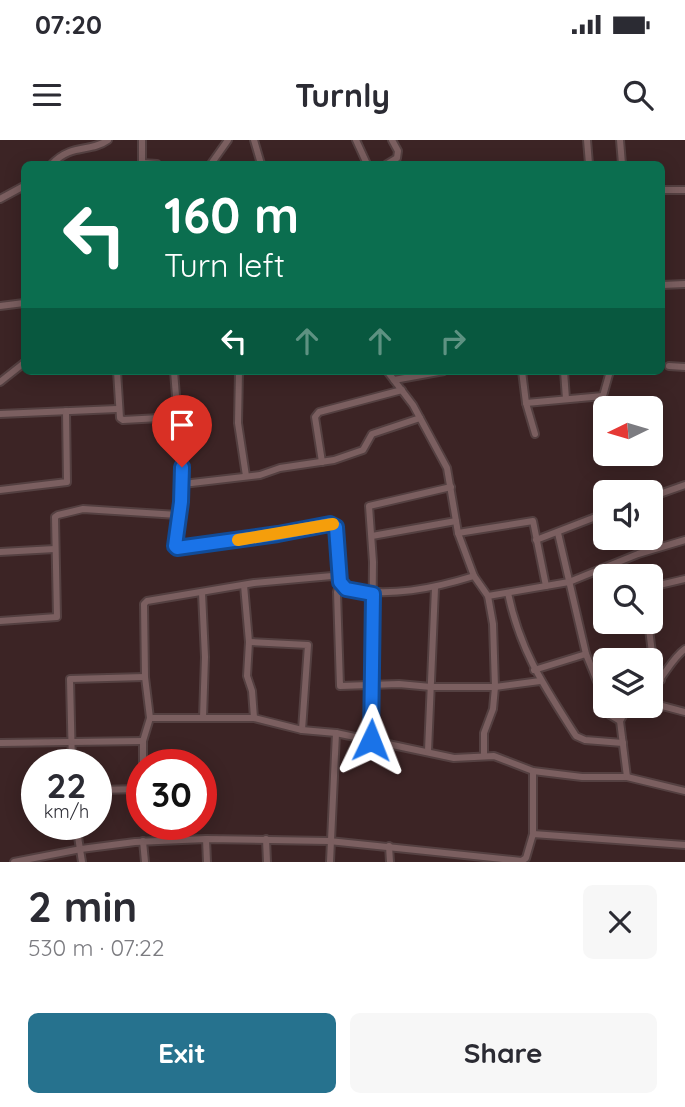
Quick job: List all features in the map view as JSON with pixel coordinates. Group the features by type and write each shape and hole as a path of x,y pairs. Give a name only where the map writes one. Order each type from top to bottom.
{"street":[{"path":"56,161 67,152 102,144 108,140"},
{"path":"142,140 142,161"},
{"path":"213,161 228,140"},
{"path":"254,140 260,161"},
{"path":"356,140 366,161"},
{"path":"392,140 398,151 397,158 392,161"},
{"path":"587,140 589,161"},
{"path":"620,140 622,161"},
{"path":"0,199 21,188"},
{"path":"665,190 685,190"},
{"path":"665,285 685,284"},
{"path":"0,306 21,303"},
{"path":"0,382 21,365"},
{"path":"669,366 685,367"},
{"path":"117,375 117,409 123,420 179,417"},
{"path":"174,375 183,484 175,546 177,548 333,524 336,527 340,582 337,592 341,687 399,684 495,687 540,681"},
{"path":"239,375 238,423 246,477"},
{"path":"390,375 420,418 447,468 458,533 474,576 488,596 493,624 495,687 493,709 484,733 484,756"},
{"path":"394,380 422,375"},
{"path":"522,375 534,434"},
{"path":"564,375 566,399"},
{"path":"526,403 603,396 609,375"},
{"path":"322,462 315,417 319,412 402,390"},
{"path":"0,414 117,409"},
{"path":"0,489 67,482 66,411"},
{"path":"183,484 261,475 280,468 322,462 359,452 372,435 420,418"},
{"path":"663,493 685,485"},
{"path":"371,740 373,594 372,536 368,509 371,504 451,486"},
{"path":"0,621 57,617 55,517 58,515 83,509 178,515"},
{"path":"536,540 593,518"},
{"path":"372,536 456,521"},
{"path":"458,533 531,521 534,523 546,586"},
{"path":"558,533 586,654 593,672"},
{"path":"488,596 569,582 639,554 685,540"},
{"path":"0,551 55,549"},
{"path":"143,749 150,718 145,677 145,604 152,599 244,585 332,576 346,589"},
{"path":"337,592 346,589 373,594 435,588 474,576"},
{"path":"663,584 685,579"},
{"path":"244,585 248,642 247,676 252,691 254,718"},
{"path":"428,751 435,588"},
{"path":"202,593 205,657 203,718"},
{"path":"508,593 514,622 534,670 580,739 623,743"},
{"path":"248,642 308,645 302,730"},
{"path":"663,677 685,649"},
{"path":"534,670 586,654"},
{"path":"72,749 70,679 145,677"},
{"path":"663,706 685,712"},
{"path":"150,718 254,718 302,730 336,733 461,758 484,756 503,759 533,771 626,777 685,791"},
{"path":"615,718 620,721"},
{"path":"622,718 626,777"},
{"path":"330,862 336,733"},
{"path":"0,743 143,741"},
{"path":"217,839 329,841 522,861 526,858 533,834 533,771"},
{"path":"533,834 685,845"},
{"path":"266,839 267,862"},
{"path":"79,840 82,862"},
{"path":"14,862 80,849 174,840"},
{"path":"206,840 207,862"},
{"path":"143,841 145,862"},
{"path":"389,846 390,862"},
{"path":"454,852 454,862"}],"slow traffic":[{"path":"238,540 333,524"}],"route":[{"path":"182,467 183,484 175,548 330,524 336,527 340,582 346,589 373,594 371,740"}]}
